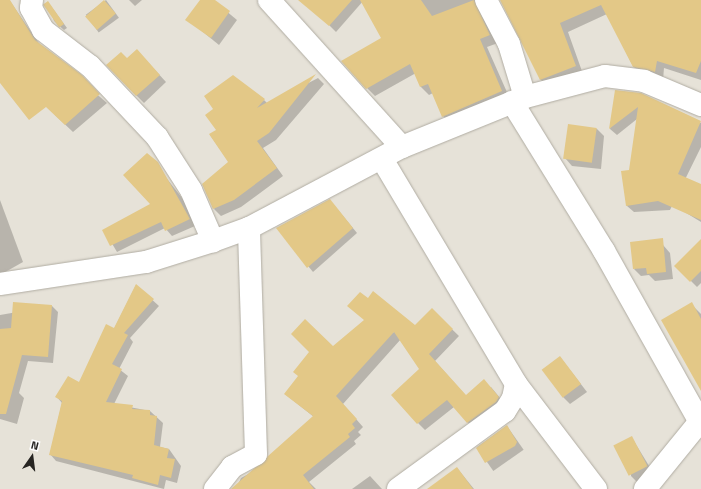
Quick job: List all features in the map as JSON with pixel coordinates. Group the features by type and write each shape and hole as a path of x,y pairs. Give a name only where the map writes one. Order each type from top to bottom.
{"street":[{"path":"32,0 30,8 43,30 90,66 157,137 191,190 213,241"},
{"path":"269,0 402,147"},
{"path":"486,0 509,44 518,99 700,421 645,489"},
{"path":"0,284 146,262 250,228 402,147 518,99 617,76 644,81 701,105"},
{"path":"382,159 516,384 596,489"},
{"path":"215,489 232,467 256,454 250,228"},
{"path":"398,489 505,411 513,398 516,384"}],"building":[{"path":"0,0 10,0 35,40 82,75 100,94 65,125 46,107 29,120 0,83"},
{"path":"104,0 116,14 97,30 85,16"},
{"path":"200,0 215,0 230,11 211,38 185,20"},
{"path":"298,0 352,0 329,26"},
{"path":"360,0 421,0 432,16 474,0 490,35 480,39 502,91 442,117 428,84 420,87 410,64 366,89 341,61 381,38"},
{"path":"500,0 701,0 701,61 696,73 657,61 655,72 633,67 601,5 560,23 576,66 540,80"},
{"path":"48,1 64,24 59,27 43,4"},
{"path":"137,49 160,75 136,96 106,65 121,52 127,58"},
{"path":"316,74 269,133 257,141 277,168 234,200 213,209 202,184 228,162 209,134 216,130 205,115 213,109 204,96 233,75 265,99 257,108"},
{"path":"615,90 641,93 701,121 678,174 701,184 701,220 658,201 626,206 621,171 629,170 638,107 609,129"},
{"path":"568,124 597,128 592,163 563,159"},
{"path":"147,153 158,162 190,219 165,231 161,222 110,246 102,230 150,204 123,175"},
{"path":"330,199 353,228 307,268 276,228"},
{"path":"663,238 666,272 647,274 646,268 633,269 630,242"},
{"path":"701,239 701,271 690,282 674,266"},
{"path":"136,284 154,299 124,333 128,335 112,364 122,369 106,402 133,405 132,409 150,410 150,415 157,416 154,445 169,449 167,458 175,459 171,478 160,475 158,485 132,478 133,475 49,455 62,401 55,397 68,376 79,382 106,324 114,328"},
{"path":"373,291 415,325 432,308 453,329 429,354 466,395 484,379 499,397 496,402 467,423 447,400 417,424 391,395 419,369 394,332 336,396 357,419 352,424 355,428 348,434 350,437 303,475 314,489 231,489 313,416 284,394 298,376 293,372 309,352 291,334 305,319 333,346 364,320 347,306 360,292 368,298"},
{"path":"13,302 52,305 48,357 22,355 6,414 0,414 0,329 11,328"},
{"path":"692,302 701,319 701,391 661,320"},
{"path":"560,356 581,384 563,398 542,370"},
{"path":"507,425 517,442 515,446 485,463 476,448"},
{"path":"632,436 647,466 629,476 613,446"},
{"path":"457,467 473,489 427,489"}]}
